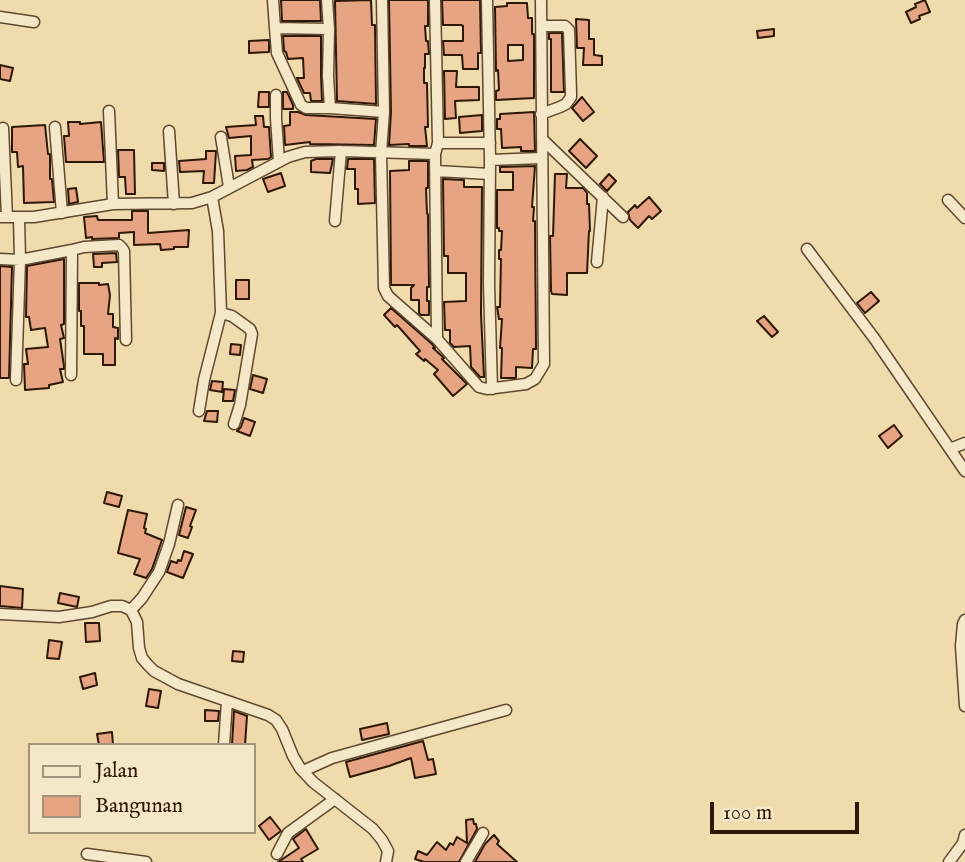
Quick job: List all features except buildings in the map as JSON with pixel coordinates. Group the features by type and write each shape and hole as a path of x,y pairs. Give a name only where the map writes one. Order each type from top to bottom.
{"street":[{"path":"273,0 277,53 301,105 306,108 384,112"},
{"path":"327,0 330,108"},
{"path":"382,0 384,112 381,153 386,292 437,339 479,387 492,389 526,384 535,379 544,364 541,0"},
{"path":"435,0 438,144 435,154 437,339"},
{"path":"487,0 492,389"},
{"path":"0,17 34,22"},
{"path":"541,26 565,26 569,30 571,93 566,103 541,114"},
{"path":"275,28 329,29"},
{"path":"276,95 279,162"},
{"path":"109,111 113,204"},
{"path":"55,127 62,213"},
{"path":"2,128 3,217 19,218 113,204 192,203 212,197 288,157 305,152 435,154"},
{"path":"169,131 174,204"},
{"path":"221,137 229,187"},
{"path":"542,139 623,217"},
{"path":"438,144 490,143"},
{"path":"335,221 341,151"},
{"path":"490,160 541,158"},
{"path":"436,171 490,174"},
{"path":"199,411 204,380 222,313 218,231 212,197"},
{"path":"597,262 603,197"},
{"path":"948,200 965,218"},
{"path":"16,380 19,218"},
{"path":"0,258 20,260 84,247 119,245 124,251 126,340"},
{"path":"807,249 874,338 965,471"},
{"path":"71,375 72,250"},
{"path":"222,313 232,316 250,329 252,334 240,405 234,424"},
{"path":"950,449 965,443"},
{"path":"131,610 159,572 169,544 177,505"},
{"path":"0,614 59,617 111,606 122,606 131,610 137,621 142,658 148,665 178,684 276,720 303,771 373,829 382,840 388,850 386,862"},
{"path":"965,620 965,704"},
{"path":"224,743 227,701"},
{"path":"303,771 332,758 506,710"},
{"path":"277,854 288,833 335,799"},
{"path":"466,862 483,833"},
{"path":"949,862 964,840"},
{"path":"87,854 146,862"}]}
